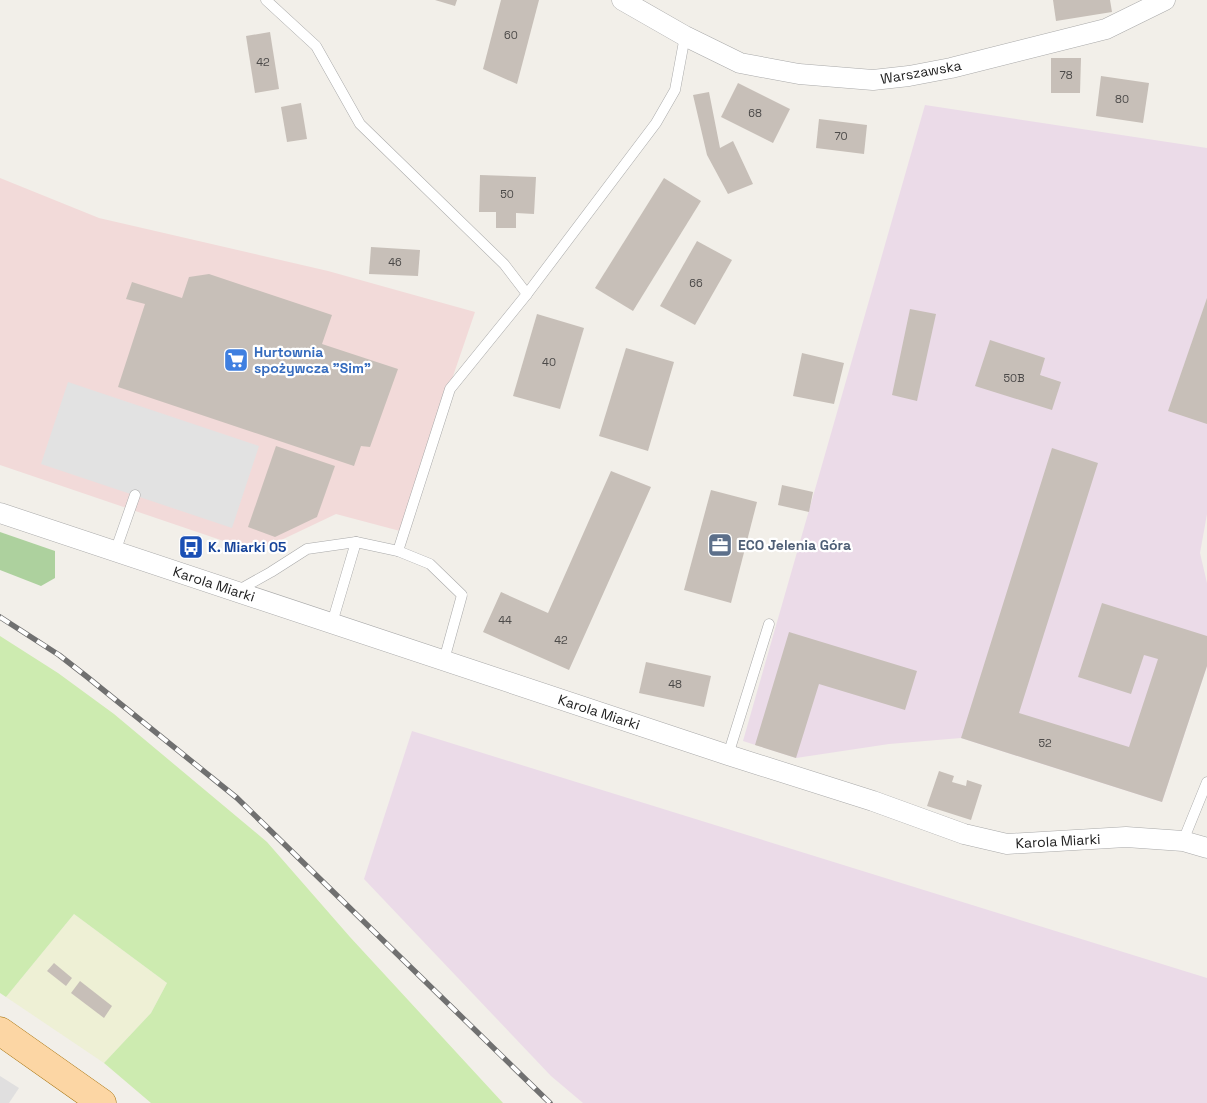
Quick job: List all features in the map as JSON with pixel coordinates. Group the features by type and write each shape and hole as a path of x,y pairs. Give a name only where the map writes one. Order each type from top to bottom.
{"main road":[{"path":"0,1031 102,1103"}],"street":[{"name":"Warszawska","path":"622,0 685,36 740,63 799,74 873,80 909,76 951,68 1106,29 1166,0"},
{"name":"Karola Miarki","path":"0,513 873,801 964,834 1008,844 1126,837 1183,841 1207,848"}],"lane":[{"path":"266,0 316,46 360,124 504,264 527,294"},
{"path":"398,550 450,388 527,294 656,123 674,90 685,36"},
{"path":"115,552 135,495"},
{"path":"332,623 356,542"},
{"path":"236,592 307,549 356,542 398,550 430,564 462,595 444,660"},
{"path":"728,754 769,624"},
{"path":"1183,841 1207,782"}],"shaded area":[{"path":"925,105 1207,148 1207,514 1200,553 1207,583 1207,666 1162,802 961,738 889,744 796,758 743,741"},
{"path":"0,178 99,218 328,271 475,312 400,531 336,514 256,552 0,465"},
{"path":"68,382 259,446 232,528 41,464"},
{"path":"412,731 1207,978 1207,1103 583,1103 551,1076 364,879"},
{"path":"0,1076 19,1088 9,1103 0,1103"}],"green space":[{"path":"0,532 55,551 55,578 41,586 0,570"},
{"path":"0,636 58,673 114,714 267,842 350,937 503,1103 151,1103 104,1063 151,1013 167,983 74,914 6,997 0,993"},
{"path":"74,914 167,983 151,1013 104,1063 6,997"}],"building":[{"path":"435,0 457,0 455,6"},
{"path":"501,0 539,0 517,84 483,69"},
{"path":"1053,0 1110,0 1112,12 1056,21"},
{"path":"270,32 279,89 255,93 246,36"},
{"path":"1051,58 1081,58 1080,93 1051,93"},
{"path":"1101,76 1149,83 1143,123 1096,116"},
{"path":"738,83 790,109 773,143 721,117"},
{"path":"709,92 720,148 733,141 753,184 728,194 707,155 693,95"},
{"path":"301,103 307,139 287,142 281,107"},
{"path":"819,119 867,125 864,154 816,148"},
{"path":"480,175 536,177 534,214 516,213 516,228 496,228 496,212 479,212"},
{"path":"664,178 701,201 633,311 595,288"},
{"path":"697,241 732,260 695,325 660,306"},
{"path":"371,247 420,250 418,276 369,274"},
{"path":"209,274 332,315 322,344 398,369 370,447 361,446 354,466 118,387 145,304 126,299 132,282 182,298 189,277"},
{"path":"1207,298 1207,424 1168,411"},
{"path":"910,309 936,314 917,401 892,395"},
{"path":"537,314 584,328 560,409 513,396"},
{"path":"990,340 1045,358 1040,375 1061,382 1052,410 975,386"},
{"path":"626,348 674,362 648,451 599,436"},
{"path":"802,353 844,363 834,404 793,396"},
{"path":"276,446 335,466 317,517 275,537 248,527"},
{"path":"1052,448 1098,463 1019,713 1129,747 1158,659 1144,655 1131,694 1078,677 1102,603 1207,636 1207,666 1162,802 961,738"},
{"path":"611,471 651,487 569,670 483,632 501,592 548,613"},
{"path":"782,485 813,492 809,512 778,505"},
{"name":"ECO Jelenia Góra","path":"711,490 757,502 731,603 684,590"},
{"path":"789,632 917,671 905,710 819,684 796,758 755,745"},
{"path":"646,662 711,676 704,707 639,693"},
{"path":"939,771 954,776 952,782 966,786 967,780 982,785 971,820 927,806"},
{"path":"54,963 72,978 66,986 47,971"},
{"path":"80,981 112,1006 104,1018 71,993"}],"railway":[{"path":"0,617 59,655 237,798 550,1103"}],"place":[{"name":"Hurtownia spożywcza \"Sim\"","path":"236,360"},
{"name":"ECO Jelenia Góra","path":"720,545"},
{"name":"K. Miarki 05","path":"191,547"}]}
